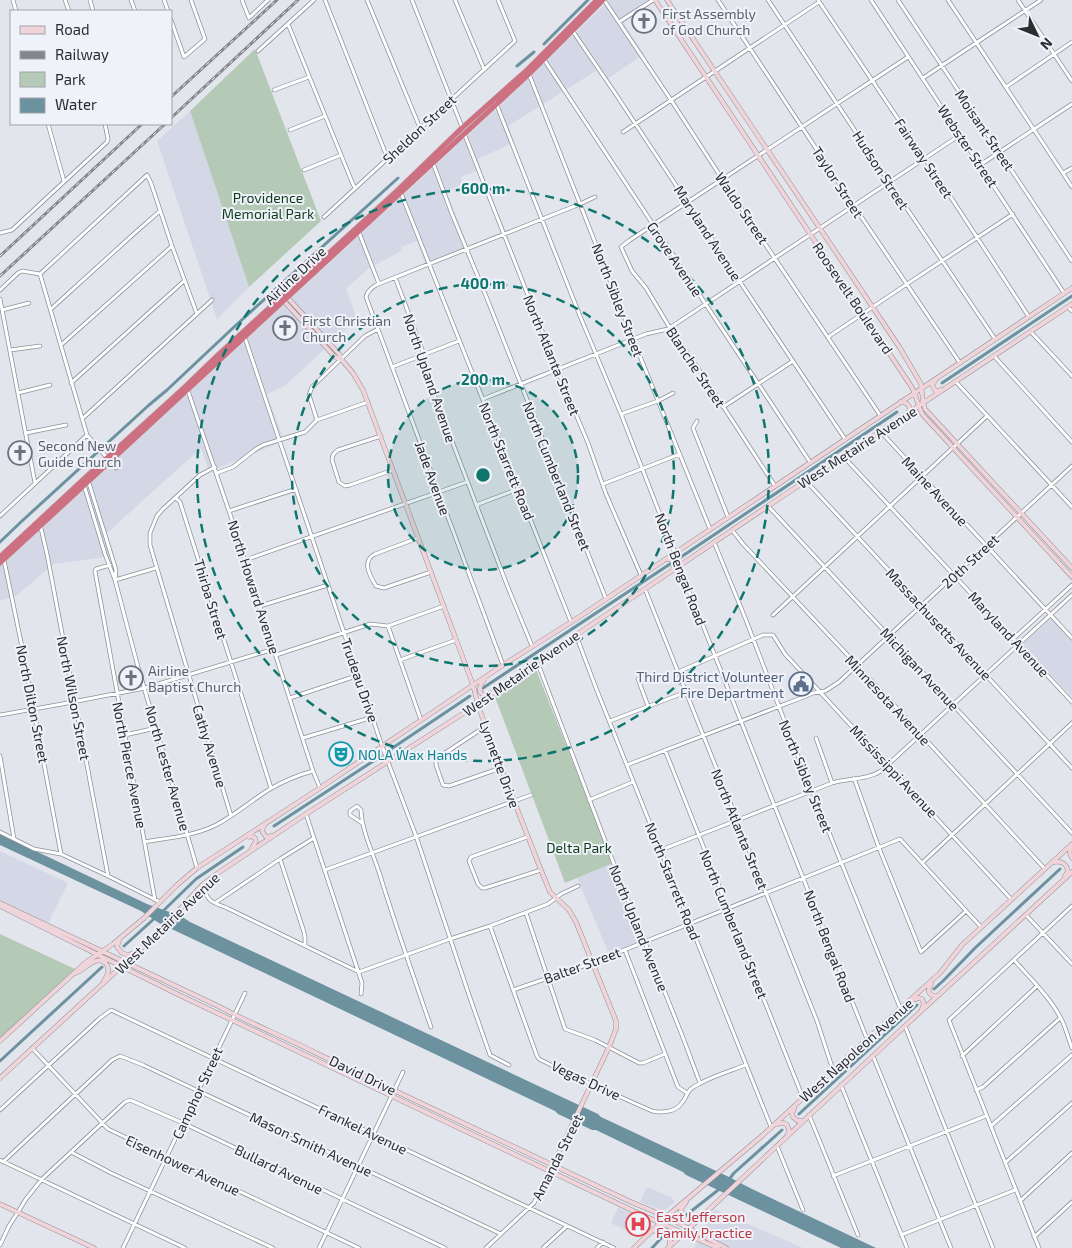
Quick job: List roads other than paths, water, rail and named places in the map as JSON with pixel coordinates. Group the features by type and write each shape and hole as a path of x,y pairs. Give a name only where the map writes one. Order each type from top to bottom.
{"highway":[{"name":"Airline Drive","path":"571,29 597,0"},
{"name":"Airline Drive","path":"2,558 107,457 187,388 603,0"}],"main road":[{"name":"Roosevelt Boulevard","path":"654,0 915,392 918,407 923,415 1072,577"},
{"name":"Roosevelt Boulevard","path":"667,0 914,371 922,388 923,403"},
{"name":"West Metairie Avenue","path":"0,1041 85,963 122,937 127,930 144,918 157,902 196,868 268,823 490,673 665,560 1072,288"},
{"name":"Lynnette Drive","path":"284,298 334,356 341,359 356,378 368,402 527,837 549,890 569,910 576,922 616,1022 616,1029 609,1047 582,1106"},
{"name":"West Metairie Avenue","path":"0,1078 159,932 202,885 218,873 306,814 478,704 537,661 714,542 1071,307"},
{"path":"938,377 933,382 932,388 936,391 944,390"},
{"path":"900,402 905,402 910,407 906,414"},
{"path":"923,403 927,411 1072,568"},
{"path":"665,560 672,560 674,563 675,566 670,573"},
{"path":"490,673 482,682 480,692 484,695 496,691"},
{"path":"268,823 263,828 263,834 266,837 273,836"},
{"path":"246,837 251,836 256,841 249,852"},
{"path":"1072,845 1070,850 1072,858"},
{"name":"West Napoleon Avenue","path":"634,1248 688,1198 771,1128 932,982 962,945 1072,845"},
{"path":"1053,862 1061,862 1067,866 1068,871 1063,880"},
{"name":"West Napoleon Avenue","path":"668,1247 1072,872"},
{"name":"David Drive","path":"0,905 103,951 394,1091 667,1217 726,1248"},
{"name":"David Drive","path":"53,930 98,955 231,1020 640,1214 718,1248"},
{"path":"122,937 118,943 120,952 128,955 136,953"},
{"path":"72,975 80,972 97,960 103,962 107,965 108,974 98,988"},
{"path":"932,982 928,992 930,995 937,996"},
{"path":"911,1000 922,999 924,1004 921,1011"},
{"name":"Amanda Street","path":"550,1171 582,1106"},
{"path":"794,1106 793,1117 798,1121 803,1121"},
{"path":"775,1124 784,1123 787,1125 789,1130 787,1136"},
{"path":"470,1133 473,1127"},
{"path":"688,1198 681,1210 681,1214 686,1220 699,1218"},
{"path":"0,1204 94,1248"},
{"path":"651,1232 663,1229 668,1232 671,1240 668,1247"}],"street":[{"path":"172,23 184,57 205,39 191,0"},
{"path":"242,0 249,18 268,0"},
{"path":"258,51 314,0"},
{"path":"325,0 388,158"},
{"path":"367,0 420,128"},
{"name":"North Atlanta Street","path":"412,0 557,369 641,575"},
{"path":"455,0 484,69"},
{"name":"Sheldon Street","path":"324,217 515,41 498,0"},
{"name":"Waldo Street","path":"603,0 880,415"},
{"path":"619,22 654,0"},
{"name":"Taylor Street","path":"718,0 960,363"},
{"name":"Hudson Street","path":"768,0 995,339"},
{"name":"Webster Street","path":"870,0 1064,293"},
{"name":"Moisant Street","path":"898,0 1072,261"},
{"path":"948,0 1072,188"},
{"path":"1018,0 1072,81"},
{"path":"922,78 1041,0"},
{"path":"623,132 819,1"},
{"name":"Fairway Street","path":"819,1 1029,317"},
{"path":"288,24 355,188"},
{"name":"Maryland Avenue","path":"571,29 845,439"},
{"path":"1006,86 1072,42"},
{"name":"Grove Avenue","path":"542,58 810,462"},
{"path":"653,225 908,58"},
{"name":"North Sibley Street","path":"528,72 710,529"},
{"path":"274,90 309,76"},
{"name":"North Bengal Road","path":"495,102 595,354 621,414 714,656 867,1039"},
{"path":"980,165 1072,104"},
{"path":"290,130 325,116"},
{"path":"48,125 65,181"},
{"path":"0,233 12,230 107,142 104,125"},
{"path":"483,399 646,334 670,328 960,135"},
{"path":"304,170 341,155"},
{"name":"North Cumberland Street","path":"431,161 606,599"},
{"path":"1063,174 1072,168"},
{"path":"40,274 146,175 151,183 197,314"},
{"name":"North Starrett Road","path":"400,191 571,622"},
{"path":"358,230 379,284 595,197"},
{"path":"50,308 160,211"},
{"path":"828,337 1013,214"},
{"name":"Blanche Street","path":"653,225 622,247 632,271 646,288 670,328 775,486"},
{"path":"61,345 172,246"},
{"path":"0,290 22,271 40,274"},
{"path":"40,274 86,435 116,468"},
{"name":"North Upland Avenue","path":"395,277 423,352 421,360 532,646"},
{"path":"71,383 184,281"},
{"name":"Jade Avenue","path":"379,284 368,292 366,297 503,665"},
{"path":"0,299 36,483"},
{"path":"82,419 212,300"},
{"path":"2,310 29,303"},
{"path":"317,420 308,395 312,386 365,336 378,329"},
{"path":"1031,332 1072,376"},
{"name":"Trudeau Drive","path":"244,334 382,746 416,836 490,1055 509,1065"},
{"path":"392,367 459,341"},
{"path":"10,350 40,346"},
{"path":"994,356 1072,442"},
{"path":"723,406 793,360"},
{"path":"956,382 1072,507"},
{"path":"18,393 50,385"},
{"name":"North Howard Avenue","path":"187,388 217,473 313,772 320,788"},
{"path":"621,414 673,393"},
{"path":"217,473 233,467 256,449 305,432 317,420 368,402"},
{"path":"773,615 987,416"},
{"path":"697,421 693,428 728,517"},
{"path":"26,433 66,425"},
{"name":"Maine Avenue","path":"881,432 1072,638"},
{"path":"0,516 86,435"},
{"path":"381,436 334,453 332,460 339,482 344,486 350,485 393,470"},
{"path":"603,484 680,454"},
{"name":"Maryland Avenue","path":"843,456 1072,702"},
{"name":"20th Street","path":"627,765 778,706 813,693 825,691 839,682 1072,466"},
{"path":"176,498 200,475 215,467"},
{"name":"North Lester Avenue","path":"85,480 98,509 116,570 115,580"},
{"name":"North Lester Avenue","path":"85,480 96,526 115,580 196,868"},
{"name":"Massachusetts Avenue","path":"806,481 1072,768"},
{"path":"245,560 467,482"},
{"path":"229,511 296,489"},
{"path":"476,505 518,489"},
{"name":"Cathy Avenue","path":"176,498 157,516 150,533 150,546 230,816"},
{"name":"Thirba Street","path":"176,498 180,502 271,788"},
{"name":"Michigan Avenue","path":"768,506 1072,833"},
{"path":"92,510 98,509"},
{"name":"North Wilson Street","path":"39,523 47,554 108,876"},
{"path":"96,526 102,524"},
{"name":"Minnesota Avenue","path":"732,530 1045,869"},
{"path":"418,538 370,556 367,565 372,580 376,586 384,588 431,572"},
{"name":"North Sibley Street","path":"714,542 901,1010"},
{"name":"North Dilton Street","path":"2,558 22,642 61,854"},
{"name":"North Pierce Avenue","path":"110,565 95,570 116,693 157,902"},
{"path":"115,580 156,568"},
{"path":"260,606 328,585"},
{"path":"1013,639 1072,585"},
{"name":"North Atlanta Street","path":"645,589 817,1021 833,1070"},
{"path":"661,850 832,783 874,776 921,736 1072,595"},
{"path":"276,655 370,624 388,626 444,606"},
{"path":"388,626 420,720"},
{"name":"North Starrett Road","path":"576,635 771,1128"},
{"name":"Mississippi Avenue","path":"754,640 763,636 773,635 785,654 1011,899"},
{"path":"400,660 456,640"},
{"path":"678,672 754,640"},
{"path":"0,715 145,688 274,649"},
{"name":"North Upland Avenue","path":"537,661 589,800 700,1083"},
{"path":"290,698 359,675"},
{"path":"638,680 648,706"},
{"path":"610,721 686,692"},
{"path":"303,738 373,717"},
{"path":"981,927 922,863 1072,724"},
{"path":"486,726 439,757 436,765 443,784 449,786 501,768"},
{"path":"125,735 156,728"},
{"path":"816,738 832,783"},
{"name":"North Cumberland Street","path":"665,750 803,1098"},
{"path":"0,756 14,839"},
{"path":"144,842 187,835 215,825 271,788 294,777 313,772"},
{"path":"854,778 879,848 921,952 966,911"},
{"path":"589,800 633,782"},
{"path":"325,870 531,795"},
{"path":"362,823 350,815 350,811 357,806 361,810 362,823 405,955 431,1027"},
{"path":"306,814 362,983 361,994"},
{"path":"0,832 34,849 61,854 157,902"},
{"path":"527,837 471,857 469,861 478,884 485,888 541,870"},
{"path":"215,903 314,838"},
{"name":"Balter Street","path":"513,990 592,963 900,839 922,863"},
{"path":"280,860 304,932 305,946"},
{"path":"202,885 207,898 215,903 358,972 526,913 548,904 561,894 578,886"},
{"path":"1039,1248 949,1019 1072,906"},
{"path":"526,913 565,1029 595,1040 639,1063 665,1054"},
{"path":"1026,915 1072,964"},
{"name":"Vegas Drive","path":"490,926 537,1056 563,1071 652,1111 659,1112 676,1109 692,1087 746,1065"},
{"path":"625,950 678,1087 687,1093"},
{"path":"1014,960 1037,986 1060,1018 1072,1048"},
{"path":"962,1056 1037,986"},
{"name":"Camphor Street","path":"124,1248 244,993"},
{"name":"Frankel Avenue","path":"48,1065 111,1010 214,1057 424,1159 614,1248"},
{"path":"976,1090 983,1087 1060,1018"},
{"path":"905,1026 993,1248"},
{"name":"Eisenhower Avenue","path":"32,1048 108,1129 359,1248"},
{"path":"991,1126 1072,1055"},
{"name":"Mason Smith Avenue","path":"76,1094 112,1060 120,1056 143,1065 501,1234"},
{"path":"873,1056 951,1248"},
{"path":"0,1110 48,1065"},
{"path":"320,1248 404,1072"},
{"path":"841,1086 907,1248"},
{"path":"76,1094 2,1161 185,1248"},
{"name":"Bullard Avenue","path":"102,1123 125,1102 130,1100 183,1123 445,1248"},
{"path":"1005,1163 1072,1103"},
{"path":"809,1115 858,1235"},
{"path":"833,1176 986,1116"},
{"path":"0,1247 9,1226 42,1180 102,1123"},
{"path":"777,1145 803,1210"},
{"path":"71,1152 111,1173 273,1248"},
{"path":"1020,1201 1072,1153"},
{"name":"Amanda Street","path":"486,1248 530,1208 550,1171"},
{"path":"901,1234 1015,1190"},
{"path":"1034,1236 1072,1202"},
{"path":"543,1248 567,1226"},
{"path":"597,1248 603,1242"}],"water":[{"path":"0,834 147,904 181,916 190,922 598,1114 876,1248 841,1248 686,1175 596,1130 592,1130 558,1114 159,923 141,911 0,845"}],"waterway":[{"path":"544,44 588,0"},
{"path":"517,66 534,52"},
{"path":"0,542 398,178"},
{"path":"942,383 1072,296"},
{"path":"681,557 897,412"},
{"path":"483,688 670,564"},
{"path":"388,751 470,696"},
{"path":"274,826 381,756"},
{"path":"162,912 196,879 243,847"},
{"path":"934,989 1060,869"},
{"path":"124,946 155,918"},
{"path":"0,1061 102,967"},
{"path":"799,1114 917,1005"},
{"path":"728,1181 734,1173 782,1130"},
{"path":"685,1216 722,1187"},
{"path":"652,1248 666,1233"}],"railway":[{"path":"172,96 277,0"},
{"path":"172,117 298,0"},
{"path":"0,256 141,125"},
{"path":"0,276 164,125"}],"place":[{"name":"First Assembly of God Church","path":"644,21"},
{"name":"First Christian Church","path":"285,328"},
{"name":"Second New Guide Church","path":"20,453"},
{"name":"Airline Baptist Church","path":"131,678"},
{"name":"Third District Volunteer Fire Department","path":"801,684"},
{"name":"NOLA Wax Hands","path":"341,754"},
{"name":"East Jefferson Family Practice","path":"638,1224"}],"park label":[{"name":"Providence Memorial Park","path":"268,206"},
{"name":"Delta Park","path":"579,847"}]}
